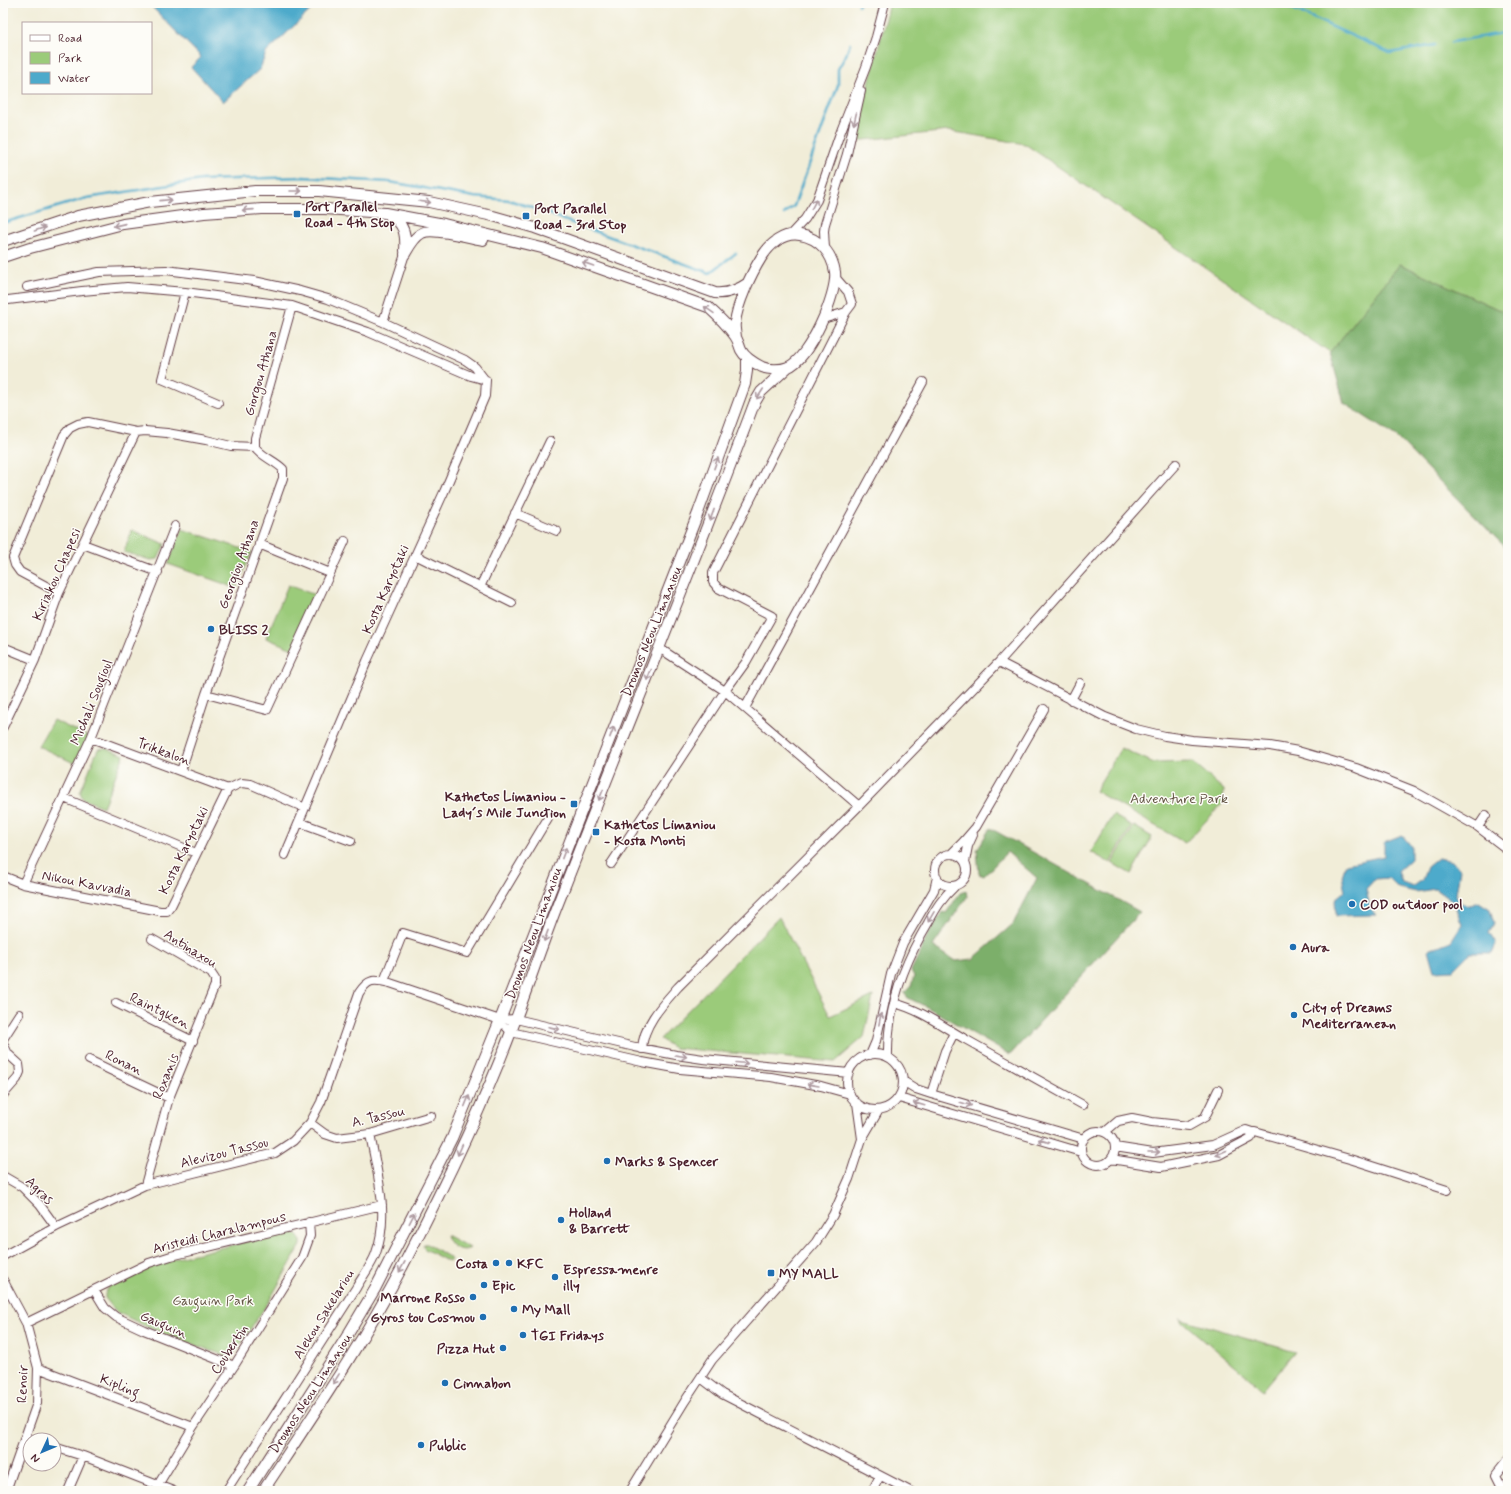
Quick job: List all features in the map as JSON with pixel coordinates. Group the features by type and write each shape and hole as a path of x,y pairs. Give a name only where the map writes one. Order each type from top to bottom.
{"main road":[{"path":"3,241 78,216 150,202 255,191 319,192 429,202 493,216 535,228 715,293 723,294 732,292 748,283"},
{"path":"3,257 30,248 123,224 204,213 262,209 325,209 385,213 444,224 542,248 708,308 724,322 736,338 741,351 747,358 762,367 774,369 788,367 805,353 823,319 835,276 833,262 826,249 809,237 797,234 790,235 770,246 755,267 748,283 737,313 735,324 736,338"},
{"path":"385,213 395,218 404,227 406,239 404,254"},
{"path":"404,254 410,244 424,232 439,232 498,243 542,248"},
{"name":"Dromos Neou Limaniou","path":"248,1491 347,1336 400,1242 452,1138 500,1020 698,513 745,384 748,371 747,358"},
{"name":"Dromos Neou Limaniou","path":"263,1491 366,1332 407,1258 454,1164 511,1032 559,900 660,648 754,404 761,392 788,367"}],"street":[{"path":"790,235 805,219 816,200 866,67 876,38 885,3"},
{"path":"826,249 824,231 825,224 847,154 866,67"},
{"path":"383,322 404,254"},
{"path":"27,287 99,272 166,270 254,281 328,299 383,322 465,360 475,367 486,380"},
{"path":"126,272 127,287"},
{"path":"611,864 725,691 746,662 772,616 718,588 713,582 713,573 846,312 852,304 848,292 835,276"},
{"path":"8,300 127,287 185,292 292,306 368,332 471,376 486,380"},
{"path":"185,292 162,379 218,403"},
{"name":"Giorgou Athana","path":"255,447 255,438 292,306"},
{"path":"823,319 846,312"},
{"name":"Kosta Karyotaki","path":"285,855 367,660 485,396 486,380"},
{"path":"745,708 923,382"},
{"path":"59,593 20,572 15,565 13,558 64,435 70,428 78,424 88,422 136,432 145,431 167,433 231,446 255,447"},
{"name":"Kiriakou Chapesi","path":"3,727 35,660 59,593 136,432"},
{"path":"480,587 550,441"},
{"name":"Georgiou Athana","path":"181,771 206,694 283,478 283,469 276,463 260,454 255,447"},
{"path":"642,1049 642,1041 650,1023 662,1005 678,987 859,806 999,662 1176,464"},
{"path":"515,513 557,531"},
{"name":"Michali Sougioul","path":"23,884 92,738 175,526"},
{"path":"206,694 267,710 345,541"},
{"path":"83,544 158,572"},
{"path":"259,544 330,572"},
{"path":"415,554 512,603"},
{"path":"3,647 35,660"},
{"path":"660,648 725,691 859,806"},
{"path":"999,662 1105,717 1130,727 1165,736 1192,740 1231,742 1277,747 1298,751 1356,768 1414,791 1478,827 1508,850"},
{"path":"1071,700 1080,683"},
{"path":"888,1057 888,1046 894,1003 901,976 917,941 944,896 965,879 967,870 965,862 968,846 976,826 1044,709"},
{"name":"Trikkalon","path":"92,738 228,789"},
{"path":"228,789 241,783 250,784 305,808"},
{"name":"Kosta Karyotaki","path":"166,911 171,906 228,789"},
{"path":"64,798 196,853"},
{"path":"1478,827 1486,815"},
{"path":"384,981 403,933 467,953 548,818"},
{"path":"299,822 351,841"},
{"path":"951,854 976,826"},
{"path":"955,886 942,883 937,877 935,870 938,862 943,856 951,854 959,856 965,862"},
{"name":"Nikou Kavvadia","path":"3,876 23,884 160,912 166,911"},
{"path":"870,1055 876,1041 891,974 903,943 934,890 937,877"},
{"name":"Antinaxou","path":"152,939 211,973 215,979"},
{"name":"Roxanis","path":"144,1185 169,1098 215,985 215,979"},
{"name":"Alevizou Tassou","path":"3,1256 56,1227 144,1185 275,1153 293,1140 310,1123 321,1102 359,993 365,984 374,980 384,981 500,1020"},
{"name":"Raintgken","path":"116,1003 193,1041"},
{"path":"894,1003 910,1007 923,1014 1083,1105"},
{"path":"3,1039 19,1014"},
{"path":"500,1020 516,1019 642,1049 703,1059 849,1073"},
{"path":"500,1020 511,1032 672,1067 771,1077 821,1086 850,1094"},
{"path":"931,1094 954,1033"},
{"path":"3,1043 8,1054 19,1064 20,1072 17,1079 3,1095"},
{"path":"870,1055 882,1055 888,1057 897,1065 903,1081 901,1093 898,1098 890,1106 879,1110 868,1109 857,1103 850,1094 848,1083 849,1073 855,1063 870,1055"},
{"name":"Ronan","path":"89,1060 169,1098"},
{"path":"903,1081 916,1089 931,1094 1084,1139"},
{"path":"1105,1132 1118,1121 1132,1118 1189,1126 1205,1117 1218,1090"},
{"path":"898,1098 1082,1152"},
{"path":"857,1103 862,1138"},
{"path":"630,1491 712,1360 816,1242 833,1215 849,1179 862,1138 879,1110"},
{"name":"A. Tassou","path":"310,1123 325,1134 337,1138 370,1134 431,1116"},
{"path":"1115,1147 1153,1153 1213,1145 1246,1130 1346,1158 1447,1190"},
{"path":"1111,1159 1115,1147 1112,1138 1105,1132 1095,1131 1084,1139 1081,1147 1082,1152 1086,1159 1093,1164 1101,1165 1111,1159 1161,1167 1219,1155 1250,1138 1252,1132"},
{"name":"Alekou Sakelariou","path":"226,1491 356,1288 376,1254 382,1228 382,1205 370,1134"},
{"name":"Agras","path":"3,1176 22,1188 40,1204 56,1227"},
{"name":"Aristeidi Charalampous","path":"26,1323 149,1263 171,1256 382,1205"},
{"name":"Coubertin","path":"158,1485 193,1427 234,1366 302,1258 310,1236 309,1222"},
{"name":"Renoir","path":"3,1280 26,1323 38,1368 37,1403 31,1432"},
{"name":"Gauguin","path":"94,1290 105,1308 116,1317 144,1330 234,1366"},
{"name":"Kipling","path":"38,1368 193,1427"},
{"path":"701,1378 722,1394 910,1491"},
{"path":"62,1449 83,1456 173,1491"},
{"name":"Renoir","path":"6,1491 22,1455"},
{"path":"68,1491 83,1456"},
{"path":"1504,1491 1496,1475 1508,1460"},
{"path":"872,1491 880,1476"}],"green space":[{"path":"890,3 1508,3 1508,314 1400,264 1330,353 1025,144 949,131 854,141"},
{"path":"1400,264 1508,314 1508,550 1396,437 1344,403 1330,353"},
{"path":"182,529 252,552 236,588 168,564"},
{"path":"132,530 165,544 158,559 150,560 124,552"},
{"path":"288,585 318,596 295,650 266,638"},
{"path":"53,720 89,737 76,764 38,746"},
{"path":"106,748 124,755 103,807 83,799 80,792 98,749"},
{"name":"Adventure Park","path":"1121,748 1154,763 1192,762 1224,790 1223,803 1185,843 1095,791"},
{"path":"1113,815 1132,826 1110,863 1091,852"},
{"path":"1134,826 1152,837 1131,874 1112,863"},
{"path":"990,828 1140,912 1010,1055 927,1007 908,998 904,993 911,986 914,976 911,971 928,935 942,912 946,913 960,893 966,891 967,897 933,946 955,961 973,959 1013,924 1037,878 1007,852 984,876 979,874 977,850"},
{"path":"779,917 830,1016 873,996 864,1037 835,1062 674,1048 660,1039"},
{"name":"Gauguin Park","path":"287,1232 296,1234 301,1241 301,1245 269,1301 233,1355 226,1356 153,1330 119,1313 105,1298 105,1292 107,1289 117,1282 169,1260"},
{"path":"446,1235 470,1248 462,1250 455,1247 449,1242"},
{"path":"424,1244 427,1244 449,1257 451,1260 449,1262 425,1249 423,1247"},
{"path":"1179,1318 1295,1352 1263,1390"}],"water":[{"path":"148,3 318,3 266,53 260,69 223,102 191,67 201,57"},
{"name":"COD outdoor pool","path":"1402,835 1411,846 1411,859 1398,871 1402,882 1414,886 1422,880 1427,867 1438,858 1452,861 1460,869 1456,895 1459,902 1468,906 1479,902 1490,909 1494,923 1489,933 1496,944 1492,953 1470,953 1453,970 1434,971 1428,950 1451,941 1462,924 1453,902 1435,889 1416,892 1398,888 1388,878 1375,879 1366,889 1370,908 1376,915 1336,916 1335,899 1345,891 1342,876 1346,864 1384,856 1384,842"}],"waterway":[{"path":"1280,3 1390,53 1435,45"},
{"path":"1452,42 1508,32"},
{"path":"784,214 794,206 838,85 838,69 850,44"},
{"path":"3,223 87,198 202,180 303,177 390,182 474,197 509,200 710,273 736,253"}],"place":[{"name":"Port Parallel Road - 4th Stop","path":"297,214"},
{"name":"Port Parallel Road - 3rd Stop","path":"526,216"},
{"name":"BLISS 2","path":"211,629"},
{"name":"Kathetos Limaniou - Lady´s Mile Junction","path":"574,804"},
{"name":"Kathetos Limaniou - Kosta Monti","path":"596,832"},
{"name":"COD outdoor pool","path":"1352,904"},
{"name":"Aura","path":"1293,947"},
{"name":"City of Dreams Mediterranean","path":"1294,1015"},
{"name":"Marks & Spencer","path":"607,1161"},
{"name":"Holland & Barrett","path":"561,1220"},
{"name":"Costa","path":"496,1263"},
{"name":"KFC","path":"509,1263"},
{"name":"MY MALL","path":"771,1273"},
{"name":"Espressamenre illy","path":"555,1277"},
{"name":"Epic","path":"484,1285"},
{"name":"Marrone Rosso","path":"473,1297"},
{"name":"My Mall","path":"514,1309"},
{"name":"Gyros tou Cosmou","path":"483,1317"},
{"name":"TGI Fridays","path":"523,1335"},
{"name":"Pizza Hut","path":"503,1348"},
{"name":"Cinnabon","path":"445,1383"},
{"name":"Public","path":"421,1445"}]}
